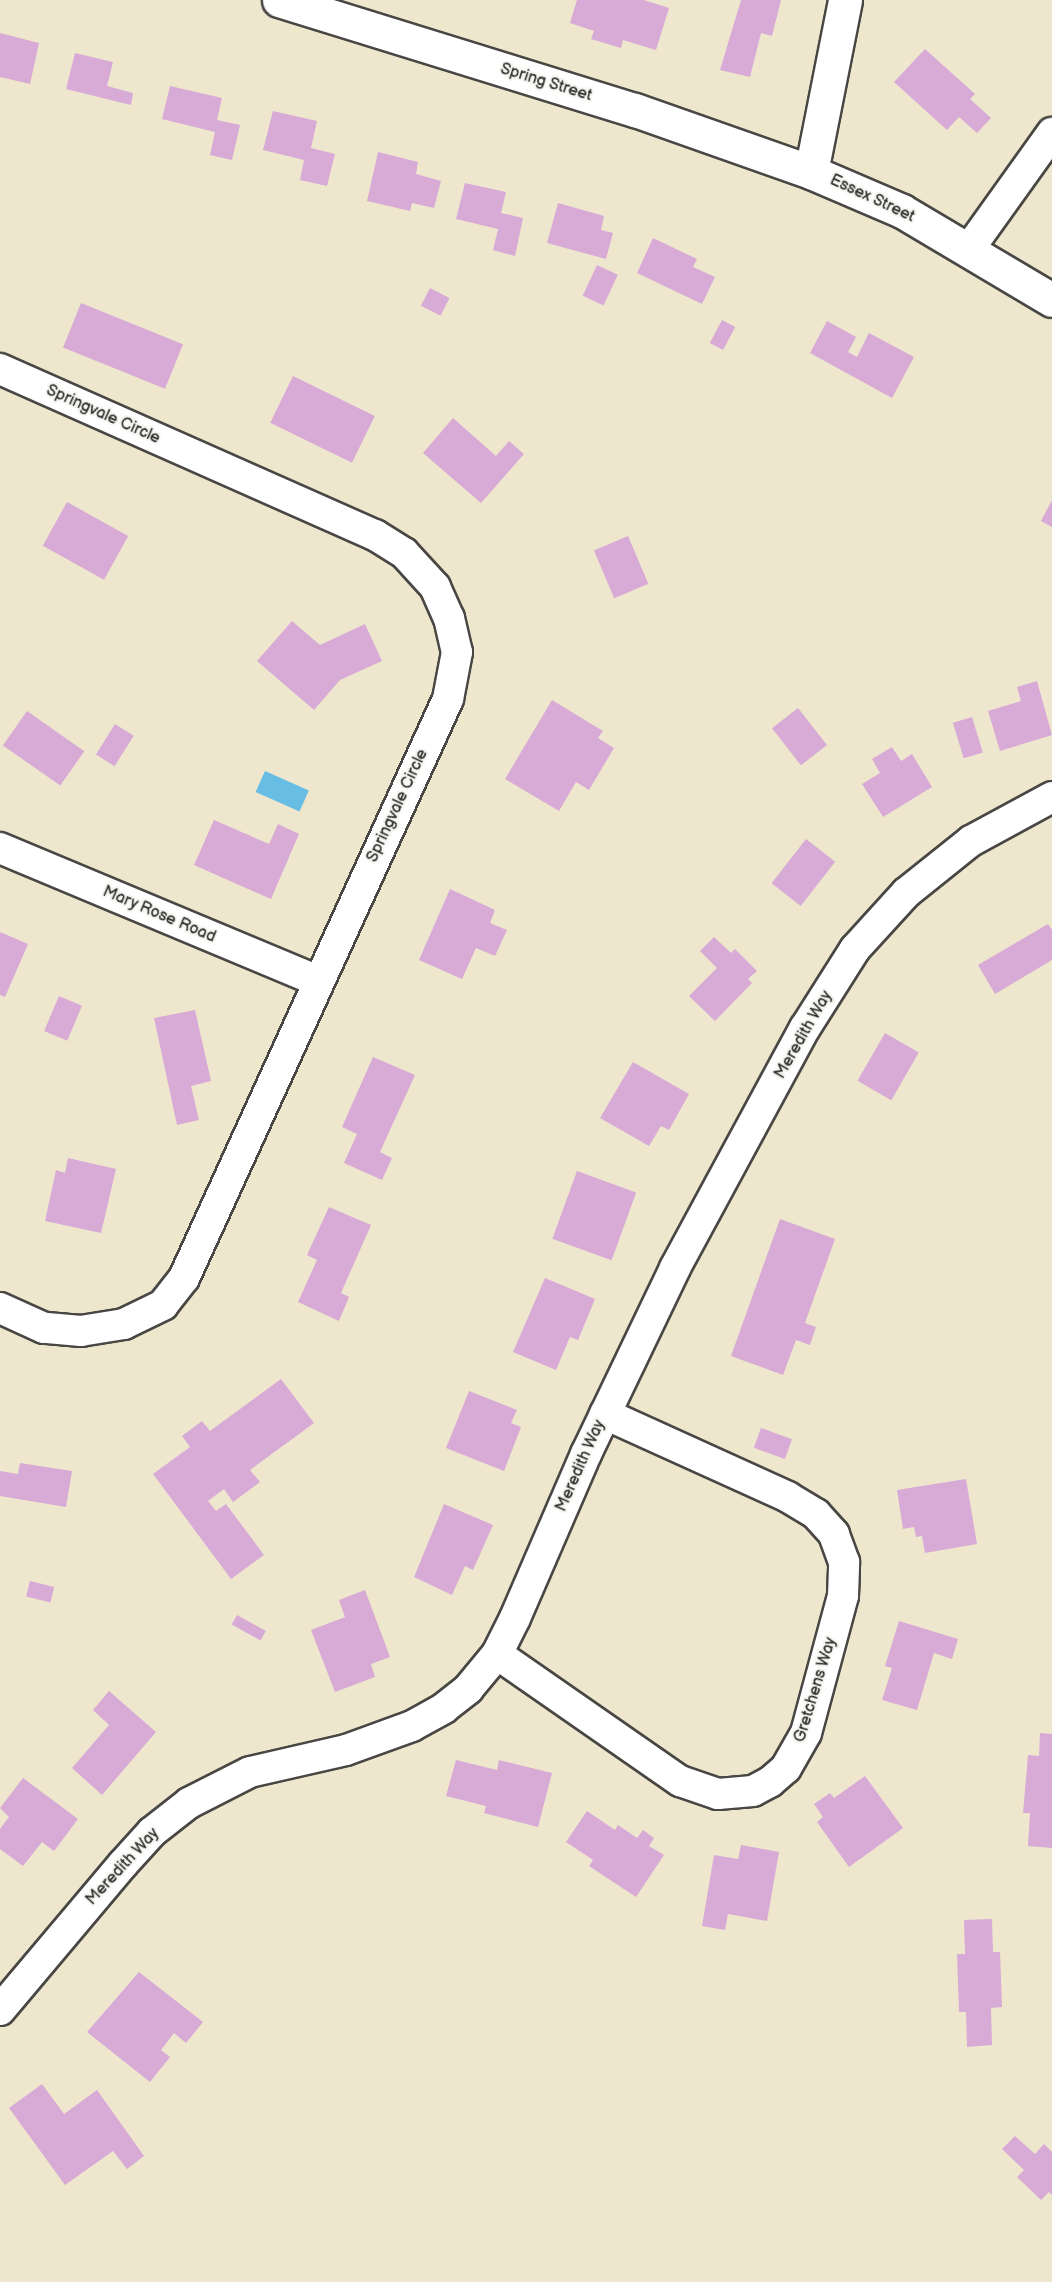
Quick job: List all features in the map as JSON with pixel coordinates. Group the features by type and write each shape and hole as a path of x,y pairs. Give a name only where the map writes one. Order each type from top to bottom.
{"street":[{"name":"Spring Street","path":"282,0 635,110 811,172"},
{"name":"Essex Street","path":"845,0 811,172 872,197 969,249 1052,300"},
{"path":"969,249 1052,133"},
{"name":"Springvale Circle","path":"0,369 375,535 404,553 435,587 450,618 457,652 448,699 184,1278 163,1305 124,1324 81,1331 44,1328 0,1308"},
{"name":"Meredith Way","path":"0,2010 152,1832 189,1803 250,1772 346,1750 412,1726 468,1689 497,1654 605,1414 686,1248 805,1028 855,950 906,893 971,841 1052,797"},
{"name":"Mary Rose Road","path":"0,848 318,981"},
{"name":"Gretchens Way","path":"497,1654 680,1781 699,1789 737,1794 771,1782 786,1768 806,1733 843,1596 844,1562 834,1534 816,1514 788,1497 605,1414"}],"water":[{"path":"265,771 309,791 299,812 256,792"}],"building":[{"path":"577,0 644,0 669,8 656,50 623,40 621,48 591,39 594,31 570,23"},
{"path":"741,0 781,0 772,36 761,33 750,77 720,70"},
{"path":"0,33 39,43 30,84 0,77"},
{"path":"925,49 975,94 970,99 991,118 977,133 959,117 947,130 894,82"},
{"path":"75,53 113,62 107,86 133,93 131,105 66,89"},
{"path":"170,86 222,98 217,120 240,125 232,160 210,155 215,132 162,119"},
{"path":"273,111 317,121 311,148 335,154 327,186 300,180 304,160 263,150"},
{"path":"378,152 418,162 416,174 441,181 434,208 412,203 410,211 367,201"},
{"path":"465,183 506,192 501,213 523,218 515,256 493,250 498,229 456,219"},
{"path":"558,203 604,216 601,230 613,233 606,259 547,243"},
{"path":"653,238 697,259 693,267 715,277 702,304 637,273"},
{"path":"597,265 618,275 603,306 583,296"},
{"path":"430,288 450,298 441,316 421,306"},
{"path":"81,303 183,344 165,389 63,348"},
{"path":"722,320 735,327 723,350 710,343"},
{"path":"827,321 856,337 848,352 857,357 869,333 914,357 892,398 810,353"},
{"path":"293,376 375,416 352,463 270,423"},
{"path":"453,418 496,456 509,441 524,454 481,503 423,453"},
{"path":"1052,500 1052,527 1041,521"},
{"path":"67,502 128,536 104,580 43,546"},
{"path":"628,536 648,584 614,598 594,550"},
{"path":"292,621 320,645 365,624 382,661 340,680 314,710 257,661"},
{"path":"1037,681 1052,735 1000,751 988,711 1021,701 1017,687"},
{"path":"552,700 603,731 598,738 614,748 589,790 576,782 559,811 505,779"},
{"path":"798,708 827,745 801,765 772,728"},
{"path":"27,711 84,751 60,786 3,745"},
{"path":"972,717 983,752 964,758 953,723"},
{"path":"115,724 134,736 115,766 96,755"},
{"path":"892,747 901,761 912,754 932,787 883,817 862,784 880,773 872,759"},
{"path":"214,820 269,844 278,824 299,834 271,899 194,865"},
{"path":"806,839 835,862 801,906 772,883"},
{"path":"450,889 495,910 490,923 507,930 495,956 476,948 462,979 419,960"},
{"path":"1048,924 1052,930 1052,960 995,994 978,965"},
{"path":"0,932 28,944 5,997 0,995"},
{"path":"714,937 731,953 735,949 757,971 748,979 752,983 715,1021 689,996 717,968 700,951"},
{"path":"59,996 82,1006 67,1041 44,1031"},
{"path":"195,1010 211,1081 191,1086 199,1120 177,1125 154,1018"},
{"path":"885,1033 919,1052 891,1100 858,1081"},
{"path":"373,1057 415,1075 380,1152 392,1158 382,1180 344,1163 357,1134 342,1127"},
{"path":"633,1062 689,1094 669,1130 661,1126 649,1146 600,1118"},
{"path":"68,1158 116,1169 101,1233 45,1221 56,1170 65,1173"},
{"path":"577,1171 636,1193 612,1260 552,1239"},
{"path":"329,1207 371,1225 341,1293 349,1297 339,1321 298,1302 317,1260 307,1255"},
{"path":"780,1219 835,1239 805,1323 816,1327 810,1345 796,1340 783,1375 731,1356"},
{"path":"545,1278 595,1299 578,1340 570,1337 556,1370 513,1352"},
{"path":"281,1379 314,1423 250,1470 260,1482 233,1502 224,1489 208,1501 216,1511 226,1504 264,1555 231,1579 153,1474 190,1447 182,1436 202,1421 210,1431"},
{"path":"469,1391 517,1410 511,1423 521,1427 504,1471 446,1448"},
{"path":"761,1428 792,1439 785,1459 754,1448"},
{"path":"20,1463 72,1471 66,1507 0,1496 0,1471 18,1474"},
{"path":"966,1479 977,1544 925,1553 922,1536 916,1537 914,1527 903,1529 897,1490"},
{"path":"444,1504 493,1525 473,1570 465,1566 452,1595 414,1577"},
{"path":"30,1581 54,1587 50,1603 26,1597"},
{"path":"365,1590 390,1657 371,1664 375,1677 335,1692 311,1630 345,1617 339,1600"},
{"path":"237,1615 266,1631 261,1641 232,1625"},
{"path":"899,1621 958,1639 952,1659 934,1653 917,1710 882,1700 892,1668 885,1666"},
{"path":"109,1691 156,1732 102,1795 72,1768 109,1725 93,1710"},
{"path":"1040,1733 1052,1734 1052,1848 1028,1846 1030,1813 1023,1813 1028,1755 1039,1756"},
{"path":"456,1760 497,1770 499,1760 552,1773 538,1827 484,1813 486,1806 446,1796"},
{"path":"865,1776 903,1828 849,1867 817,1822 823,1817 814,1804 830,1793 834,1798"},
{"path":"23,1778 78,1819 54,1851 42,1842 23,1866 0,1849 0,1829 9,1817 0,1808"},
{"path":"587,1811 615,1830 618,1825 637,1838 643,1830 654,1838 649,1846 664,1855 636,1897 589,1866 593,1860 566,1842"},
{"path":"741,1845 779,1852 767,1921 728,1914 725,1930 702,1926 714,1855 738,1859"},
{"path":"992,1919 993,1952 1000,1952 1002,2007 991,2008 992,2045 967,2047 966,2012 959,2012 957,1954 965,1954 964,1920"},
{"path":"139,1972 203,2022 186,2043 174,2033 161,2050 170,2057 150,2082 87,2032"},
{"path":"42,2084 64,2114 97,2090 144,2156 127,2169 113,2151 65,2185 9,2108"},
{"path":"1015,2136 1035,2154 1044,2144 1052,2152 1052,2195 1049,2192 1041,2200 1017,2177 1024,2170 1002,2149"}]}
